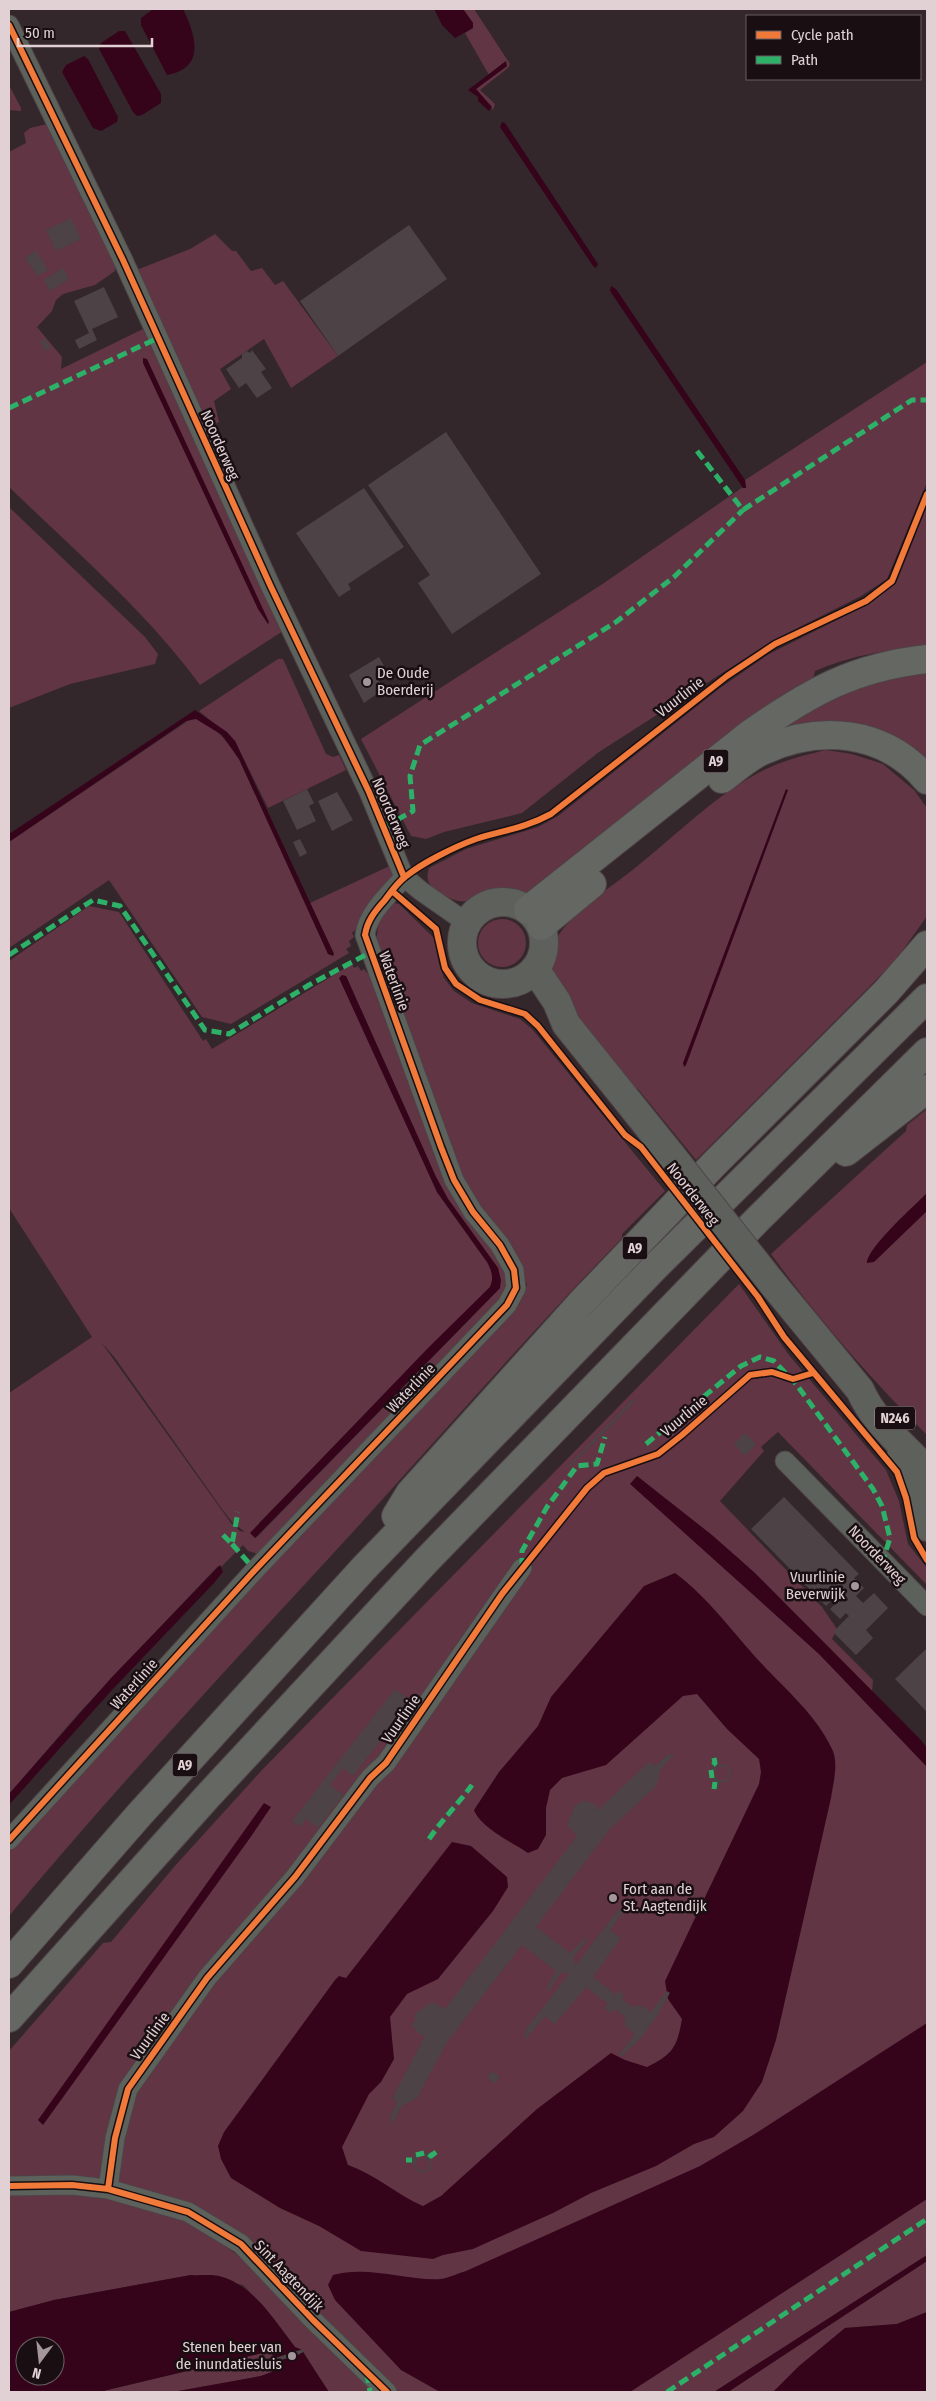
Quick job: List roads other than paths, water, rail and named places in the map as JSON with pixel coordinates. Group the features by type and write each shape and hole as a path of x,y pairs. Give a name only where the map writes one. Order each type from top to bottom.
{"highway":[{"name":"A9","path":"534,918 750,734 784,710 823,688 860,672 927,659"},
{"name":"A9","path":"534,918 758,752 819,734 860,737 897,754 911,764 927,780"},
{"name":"A9","path":"364,1568 410,1493 526,1364 713,1165 886,992 927,945"},
{"name":"A9","path":"9,1964 140,1815 364,1568 655,1267 927,998"},
{"name":"A9","path":"9,2018 207,1797 427,1560 758,1219 927,1052"},
{"name":"A9","path":"758,1219 927,1089"}],"main road":[{"path":"502,902 516,904 534,918 544,941 542,956 526,976 503,984 489,982 477,975 468,964 462,943 467,923 476,912 488,905 502,902"},
{"name":"Noorderweg","path":"526,976 548,1012 566,1024 772,1283 860,1390 868,1408 927,1471"},
{"name":"Noorderweg","path":"860,1390 881,1404 927,1448"},
{"name":"Noorderweg","path":"885,1428 896,1449 911,1470 920,1494 922,1517 927,1527"}],"street":[{"name":"Noorderweg","path":"9,25 123,260 271,587 369,792 404,877 467,923"},
{"name":"Waterlinie","path":"9,1840 255,1570 507,1305 516,1288 514,1270 500,1245 474,1212 454,1180 365,936 366,926 371,917 404,877"},
{"name":"Noorderweg","path":"785,1462 927,1606"},
{"name":"Vuurlinie","path":"108,2189 115,2138 128,2089 208,1978 295,1877 370,1778 386,1763 522,1568"},
{"name":"Sint Aagtendijk","path":"9,2186 72,2185 108,2189 188,2212 241,2244 386,2392"}],"place":[{"name":"De Oude Boerderij","path":"367,682"},
{"name":"Vuurlinie Beverwijk","path":"855,1586"},
{"name":"Fort aan de St. Aagtendijk","path":"613,1898"},
{"name":"Stenen beer van de inundatiesluis","path":"292,2356"}]}
